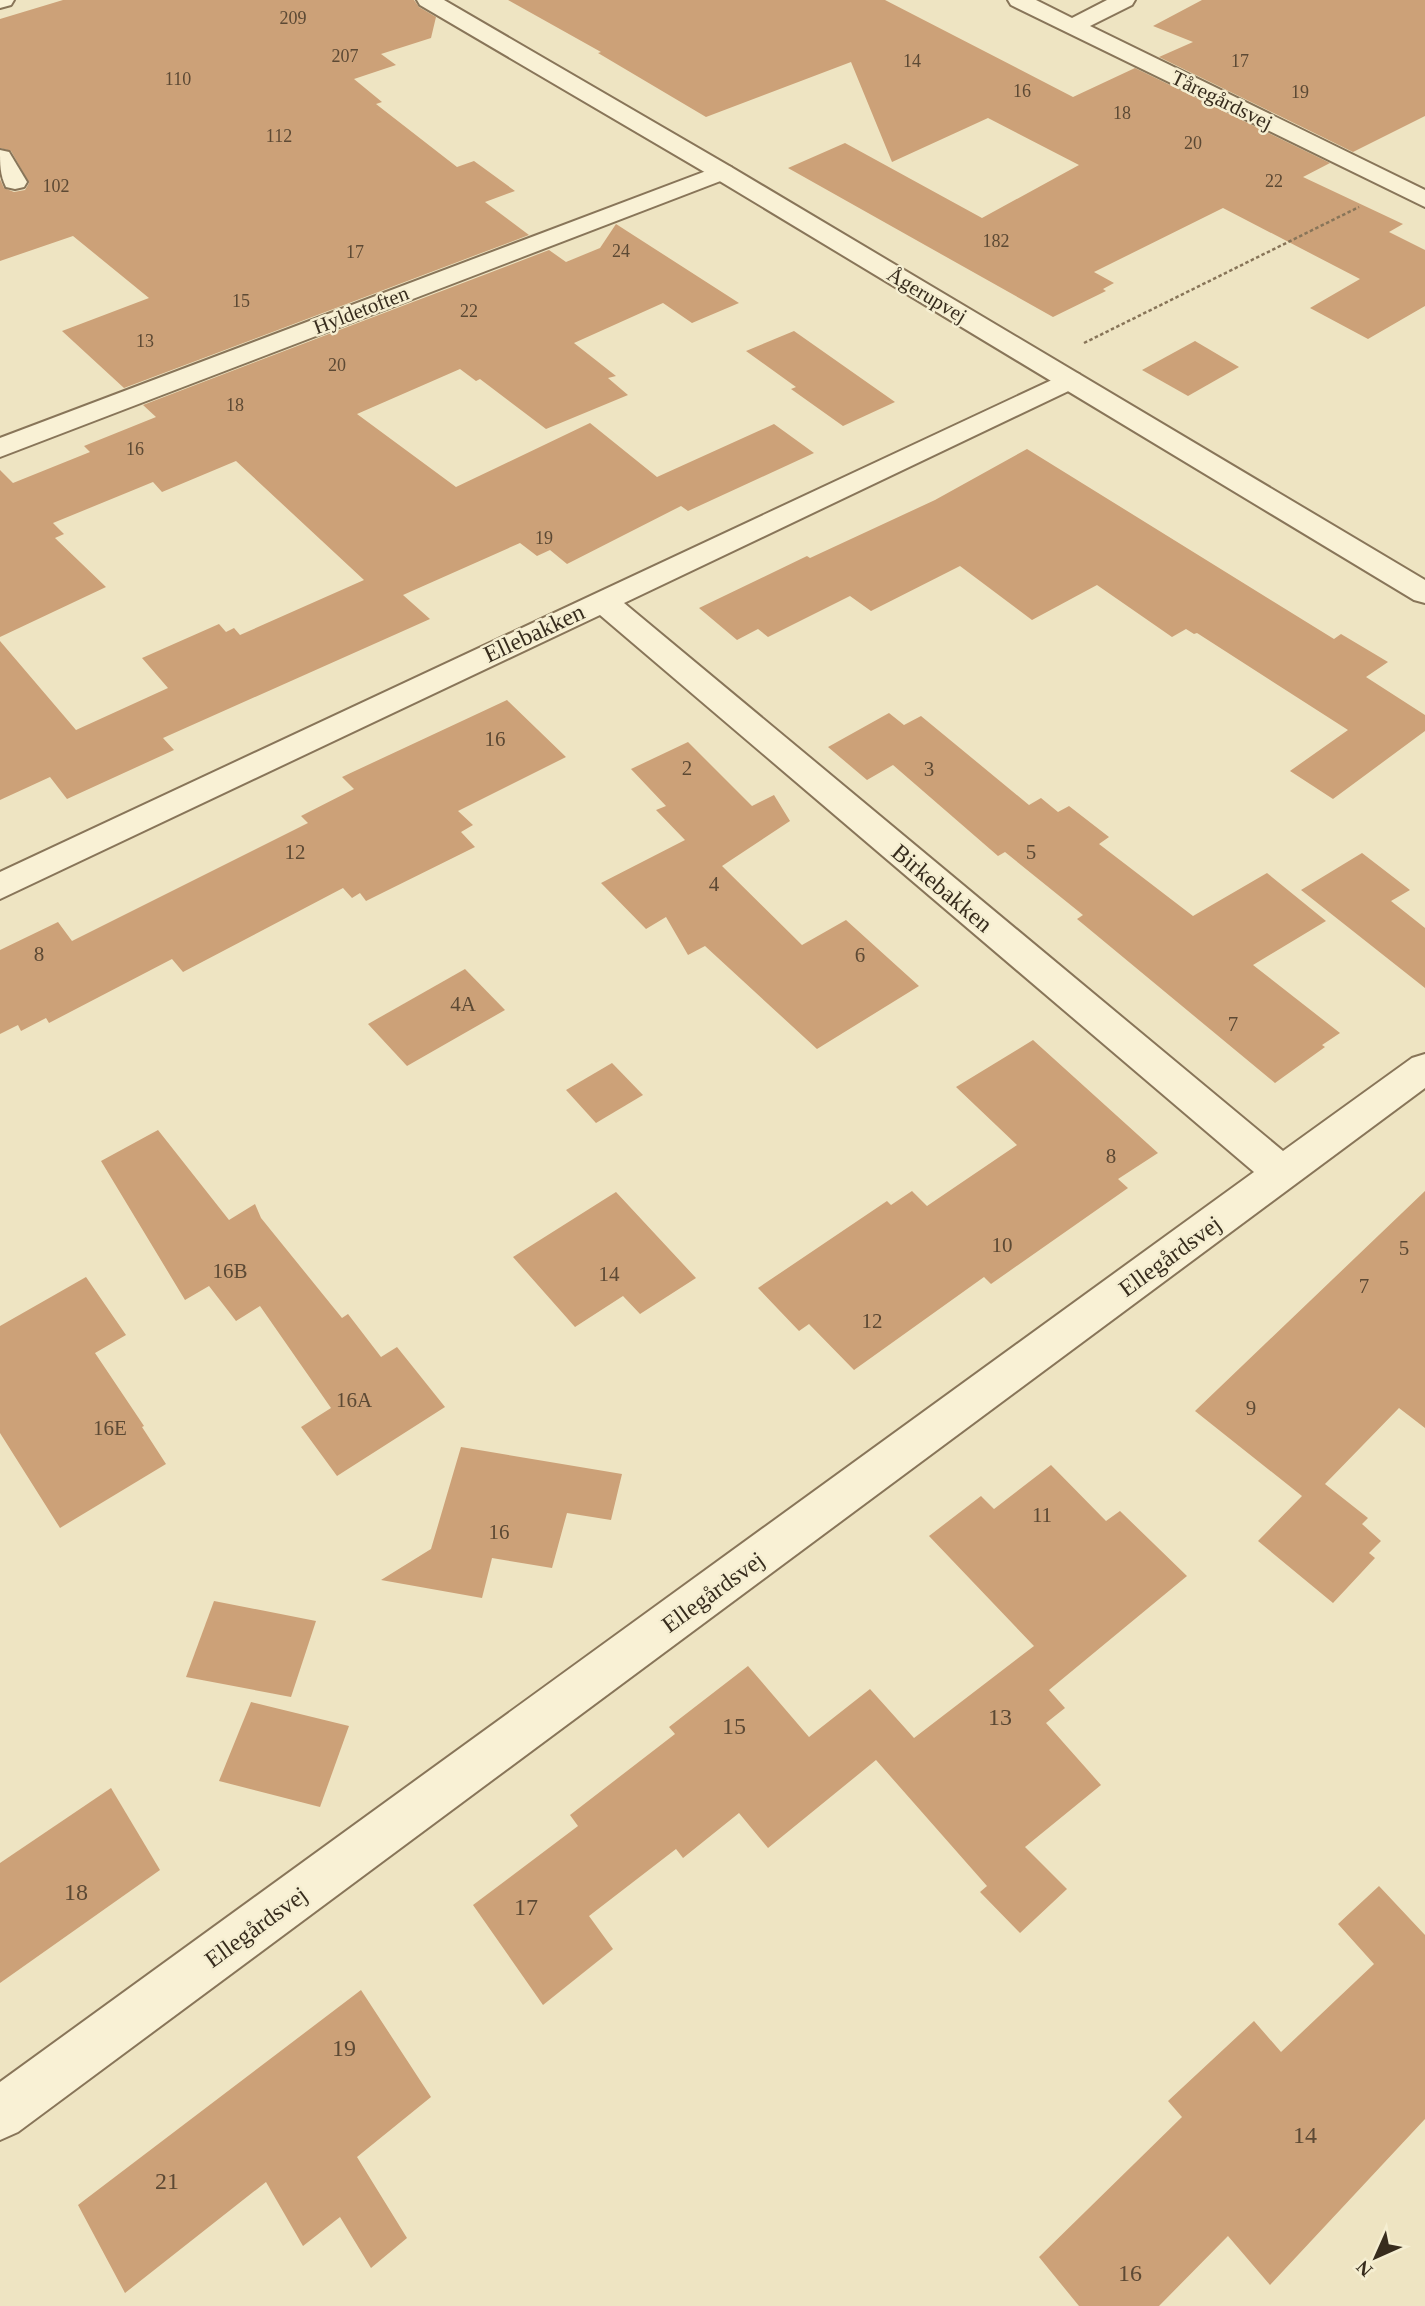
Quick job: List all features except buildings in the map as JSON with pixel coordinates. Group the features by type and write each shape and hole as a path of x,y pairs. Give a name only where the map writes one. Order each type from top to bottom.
{"street":[{"name":"Ågerupvej","path":"428,0 722,172 1425,593"},
{"name":"Tåregårdsvej","path":"1019,0 1425,200"},
{"path":"1073,26 1124,0"},
{"path":"0,157 15,181"},
{"name":"Hyldetoften","path":"0,448 722,172"},
{"path":"1394,185 1416,172"},
{"name":"Ellebakken","path":"0,887 1069,380"},
{"name":"Birkebakken","path":"603,601 1283,1174"},
{"name":"Ellegårdsvej","path":"0,2114 1425,1068"}],"path":[{"path":"1043,364 1379,198 1394,185"}]}
